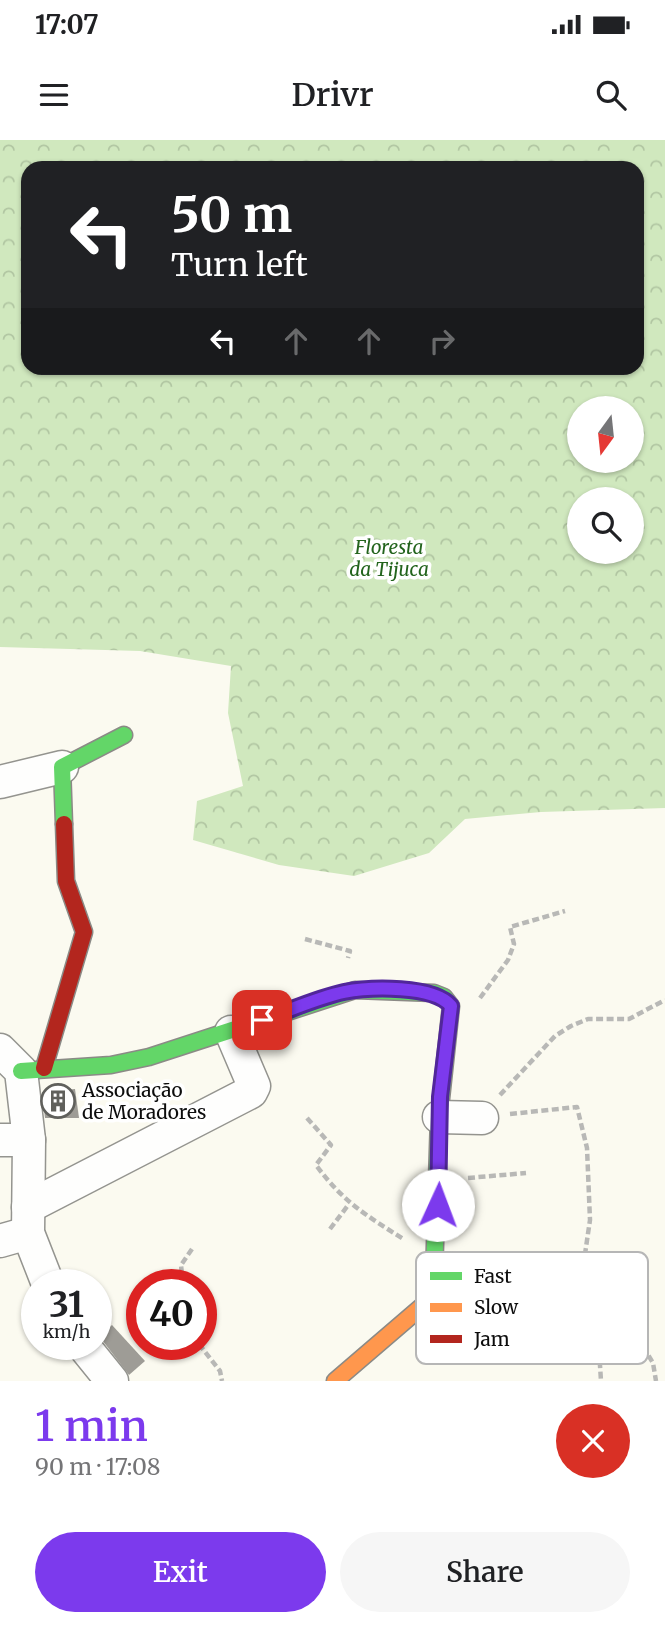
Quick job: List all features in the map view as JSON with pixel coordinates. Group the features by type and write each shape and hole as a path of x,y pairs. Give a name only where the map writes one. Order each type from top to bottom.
{"street":[{"path":"0,782 62,767 124,735"},
{"path":"42,1269 23,1221 15,1140 18,1076 84,932 66,881 62,767"},
{"path":"18,1076 111,1065 234,1042 340,993 422,991 444,997 451,1006 439,1117 437,1252"},
{"path":"23,1221 251,1092 254,1086 234,1042"},
{"path":"439,1117 482,1118"},
{"path":"335,1381 416,1311"},
{"path":"95,1360 112,1381"}],"path":[{"path":"449,1030 477,1002 508,960 514,944 510,927 565,911"},
{"path":"305,939 349,951 340,993"},
{"path":"482,1118 555,1036 588,1019 629,1019 665,1000"},
{"path":"482,1118 577,1107 587,1148 590,1220 585,1252"},
{"path":"307,1118 331,1145 316,1165 349,1204 424,1252"},
{"path":"439,1181 526,1173"},
{"path":"330,1229 349,1204"},
{"path":"181,1269 181,1265 192,1249"},
{"path":"648,1355 653,1363 656,1381"},
{"path":"211,1360 220,1371 222,1381"}],"green space":[{"name":"Floresta da Tijuca","path":"0,140 665,140 665,808 541,812 465,819 429,853 354,876 279,865 193,840 197,801 243,786 228,713 231,666 140,651 0,647"}],"building":[{"path":"75,1089 79,1118 45,1118 42,1092"},
{"path":"112,1325 126,1340 126,1360 145,1361 129,1375 112,1353"}],"traffic: fast":[{"path":"64,824 62,767 124,735"},
{"path":"21,1071 111,1065 149,1057 355,990 434,993 444,997 451,1006 439,1117 435,1252"}],"traffic: slow":[{"path":"335,1381 416,1311"}],"traffic: jam":[{"path":"44,1068 84,932 66,881 64,824"}],"place":[{"name":"Associação de Moradores","path":"58,1101"}],"route":[{"path":"262,1020 355,990 422,991 444,997 451,1006 440,1097 438,1205"}]}
